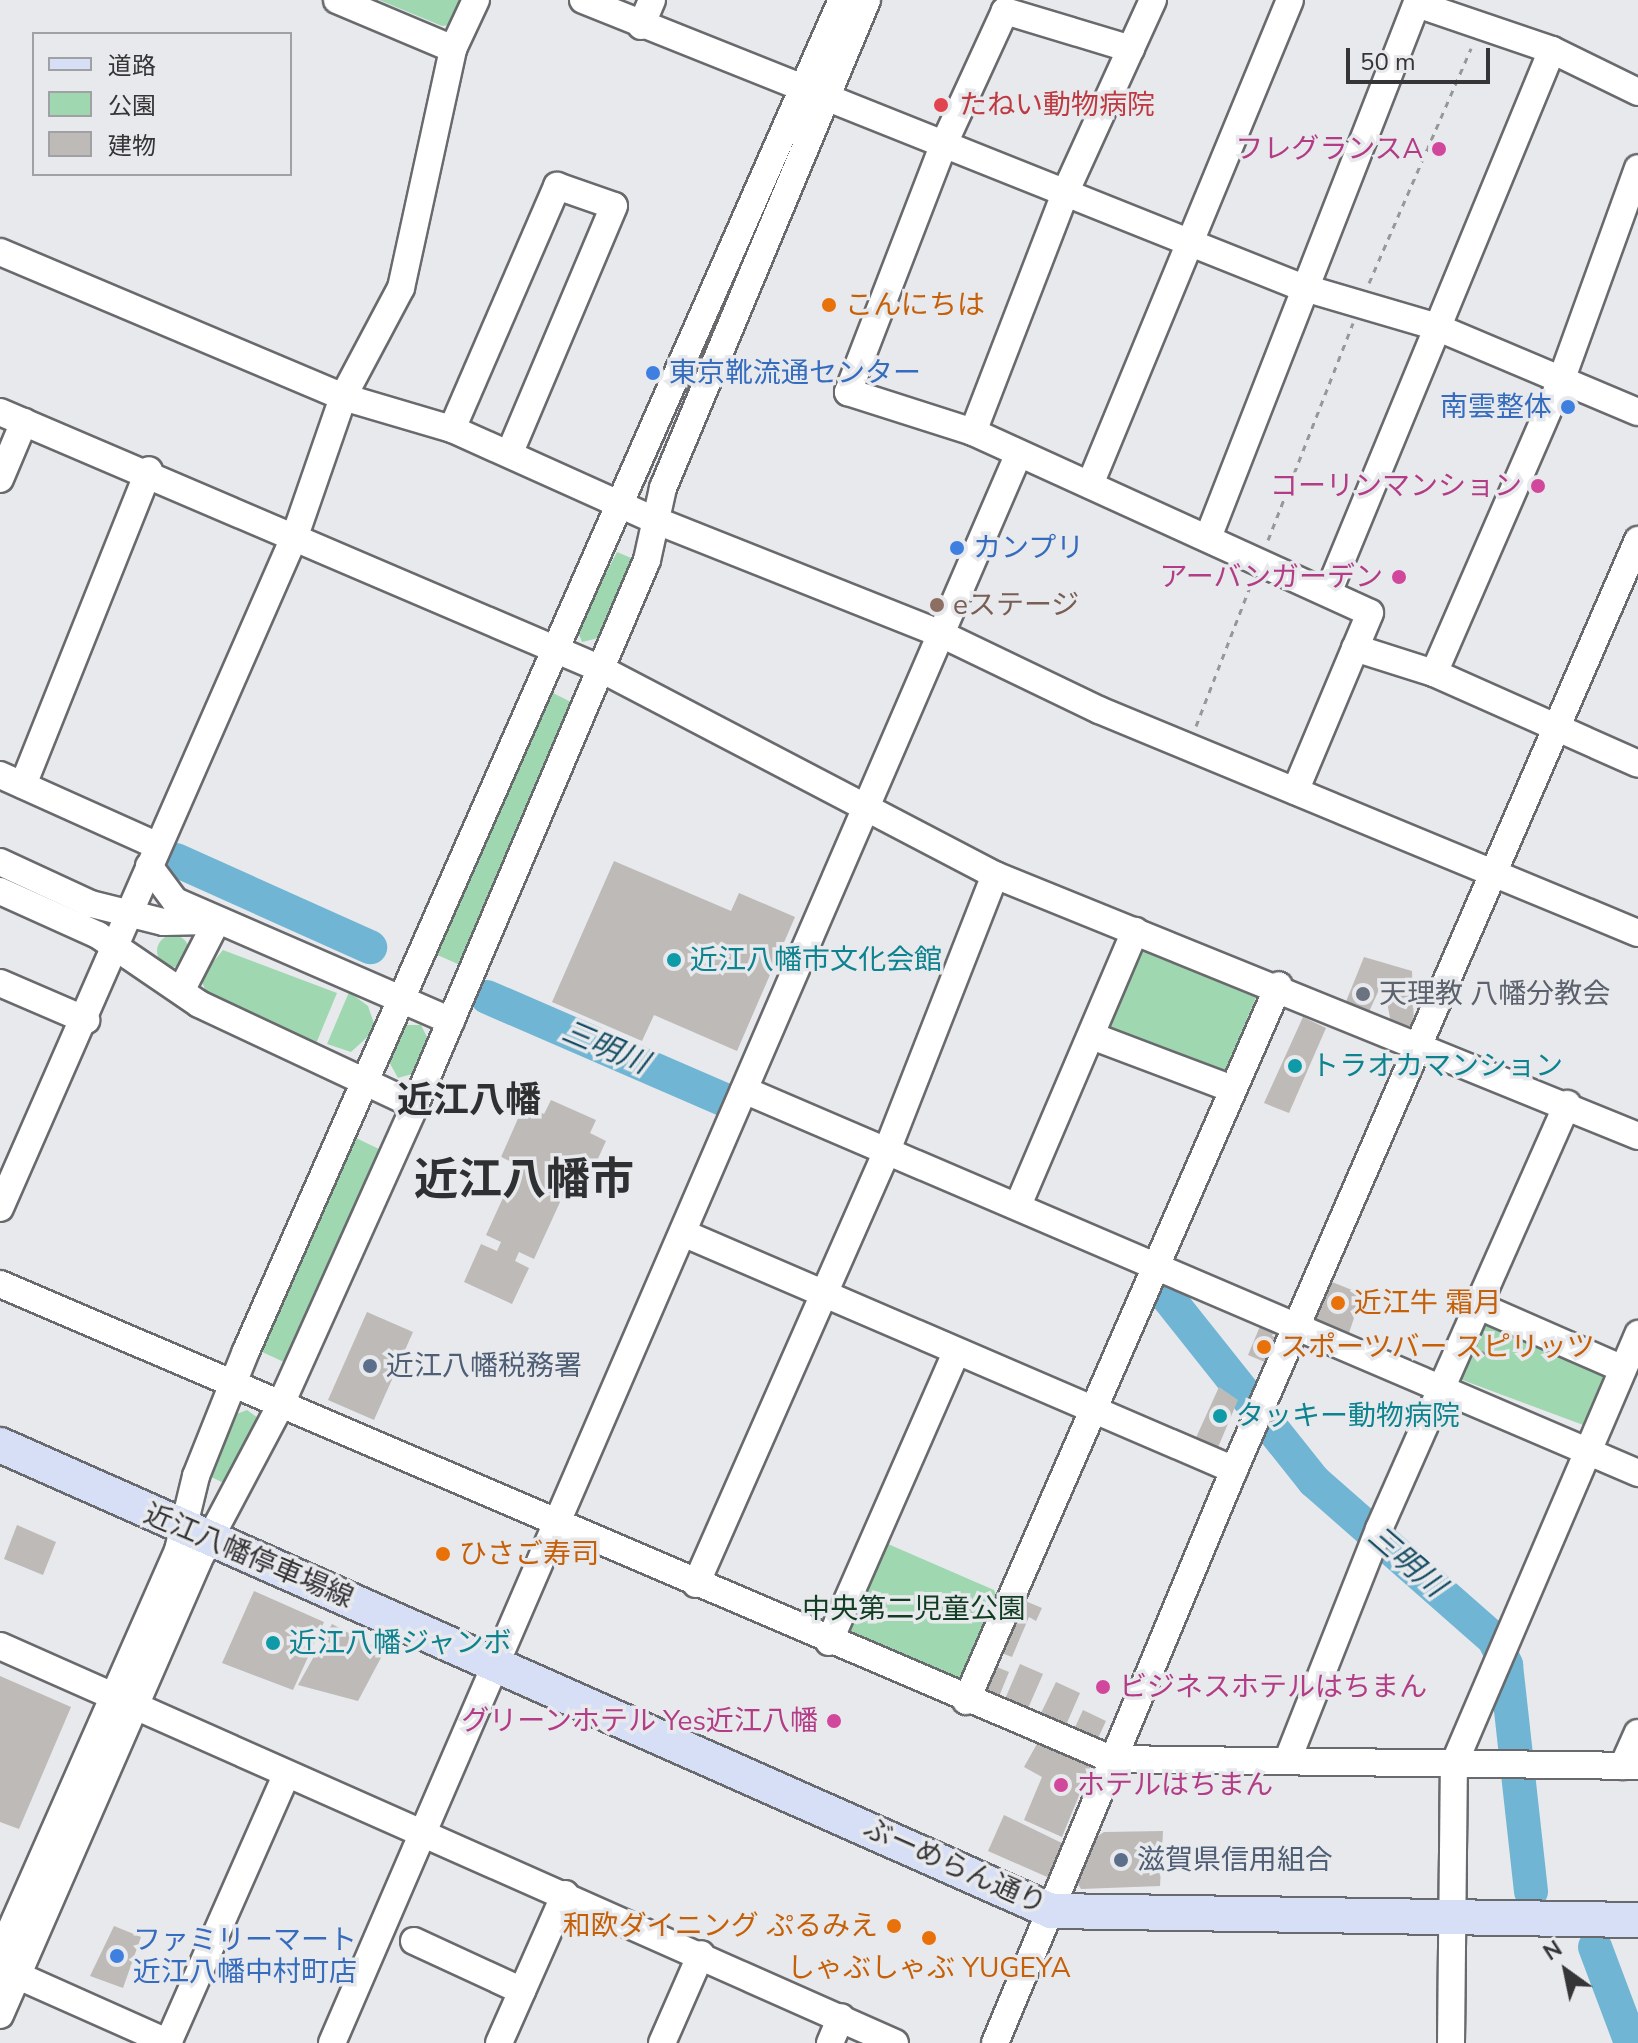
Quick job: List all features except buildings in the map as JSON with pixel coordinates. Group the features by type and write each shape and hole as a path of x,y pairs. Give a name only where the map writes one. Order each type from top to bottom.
{"main road":[{"name":"近江八幡停車場線","path":"0,1445 195,1534 498,1663"},
{"name":"ぶーめらん通り","path":"498,1663 1051,1911 1638,1920"}],"street":[{"path":"337,0 453,49"},
{"path":"0,1208 86,1020 114,946 296,533 343,397 401,288 453,49 476,0"},
{"path":"583,0 641,26 1301,287 1434,326 1638,412"},
{"path":"641,26 652,0"},
{"path":"195,1534 280,1406 415,1105 601,669 657,521 663,488 814,95 842,0"},
{"path":"0,2015 8,1972 195,1534 233,1385 368,1083 553,650 624,506 814,95 867,0"},
{"path":"973,432 1065,193 1153,0"},
{"path":"1091,482 1290,0"},
{"path":"1209,535 1301,287 1417,2 1552,50 1638,92"},
{"path":"1131,49 1005,11 943,146 848,392 973,432 1017,458 1091,482 1330,588 1370,613 1295,791"},
{"path":"1330,588 1434,326 1552,50"},
{"path":"1434,673 1562,378 1638,168"},
{"path":"452,429 557,186 614,206 509,454"},
{"path":"0,252 343,397 452,429 657,521 941,634 1295,791 1638,933"},
{"path":"0,479 12,417 149,470 601,669 864,811 995,875 1424,1043 1638,1136"},
{"path":"332,2043 426,1836 558,1521 1017,458"},
{"path":"149,470 11,780 154,856 175,901 451,1021"},
{"path":"995,2043 1234,1470 1497,875 1638,540"},
{"path":"1355,648 1434,673 1559,732 1638,764"},
{"path":"0,862 128,914 217,921"},
{"path":"696,1584 888,1148 995,875"},
{"path":"0,891 114,946 182,989 415,1105"},
{"path":"182,989 217,921"},
{"path":"1019,1203 1135,931"},
{"path":"0,983 86,1020"},
{"path":"966,1701 1089,1409 1279,985"},
{"path":"1092,1036 1232,1089"},
{"path":"744,1090 1019,1203 1638,1473"},
{"path":"1288,1759 1377,1535 1567,1104"},
{"path":"683,1233 1234,1470"},
{"path":"0,1284 280,1406 558,1521 966,1701 1111,1759 1630,1766 1638,1733"},
{"path":"1479,1306 1623,1369"},
{"path":"1451,2043 1454,1764 1638,1334"},
{"path":"829,1642 956,1352"},
{"path":"0,1646 286,1775 701,1954 895,2043"},
{"path":"0,1954 124,1700"},
{"path":"8,1972 168,2043 286,1775"},
{"path":"499,2043 565,1894"},
{"path":"414,1941 522,1991"},
{"path":"662,2043 701,1954"},
{"path":"830,2043 841,2017"}],"path":[{"path":"1193,735 1360,304 1480,26"}],"green space":[{"path":"379,0 470,0 459,24 442,26"},
{"path":"617,552 636,560 603,637 582,642 577,629"},
{"path":"549,691 573,703 460,965 433,953"},
{"path":"173,935 184,940 189,951 184,962 173,967 162,962 157,951 162,940"},
{"path":"1141,944 1258,993 1223,1075 1105,1033"},
{"path":"223,950 337,993 315,1046 209,998 200,978"},
{"path":"349,992 368,1006 376,1029 351,1052 327,1044"},
{"path":"406,1025 421,1025 428,1039 412,1074 398,1078 388,1060"},
{"path":"354,1137 381,1150 286,1363 260,1351"},
{"path":"1489,1315 1603,1366 1608,1377 1586,1426 1457,1378"},
{"path":"247,1410 261,1420 226,1484 207,1475 234,1415"},
{"name":"中央第二児童公園","path":"888,1544 994,1590 998,1599 964,1675 952,1680 850,1637 845,1624"}],"waterway":[{"name":"三明川","path":"176,860 370,947"},
{"name":"三明川","path":"487,997 723,1099"},
{"name":"三明川","path":"1158,1285 1314,1481 1494,1639 1506,1665 1531,1892"},
{"name":"三明川","path":"1595,1947 1631,2043"}],"place":[{"name":"たねい動物病院","path":"941,105"},
{"name":"フレグランスA","path":"1439,149"},
{"name":"こんにちは","path":"829,305"},
{"name":"東京靴流通センター","path":"653,373"},
{"name":"南雲整体","path":"1568,407"},
{"name":"コーリンマンション","path":"1538,486"},
{"name":"カンプリ","path":"957,548"},
{"name":"アーバンガーデン","path":"1399,577"},
{"name":"eステージ","path":"937,605"},
{"name":"近江八幡市文化会館","path":"674,960"},
{"name":"天理教 八幡分教会","path":"1363,994"},
{"name":"トラオカマンション","path":"1295,1066"},
{"name":"近江牛 霜月","path":"1338,1303"},
{"name":"スポーツバー スピリッツ","path":"1264,1347"},
{"name":"近江八幡税務署","path":"370,1366"},
{"name":"タッキー動物病院","path":"1220,1416"},
{"name":"ひさご寿司","path":"443,1554"},
{"name":"近江八幡ジャンボ","path":"273,1643"},
{"name":"ビジネスホテルはちまん","path":"1103,1687"},
{"name":"グリーンホテル Yes近江八幡","path":"834,1721"},
{"name":"ホテルはちまん","path":"1061,1785"},
{"name":"滋賀県信用組合","path":"1121,1860"},
{"name":"和欧ダイニング ぷるみえ","path":"894,1926"},
{"name":"しゃぶしゃぶ YUGEYA","path":"929,1938"},
{"name":"ファミリーマート 近江八幡中村町店","path":"117,1956"}],"district":[{"name":"近江八幡","path":"469,1101"},
{"name":"近江八幡市","path":"524,1180"}]}
